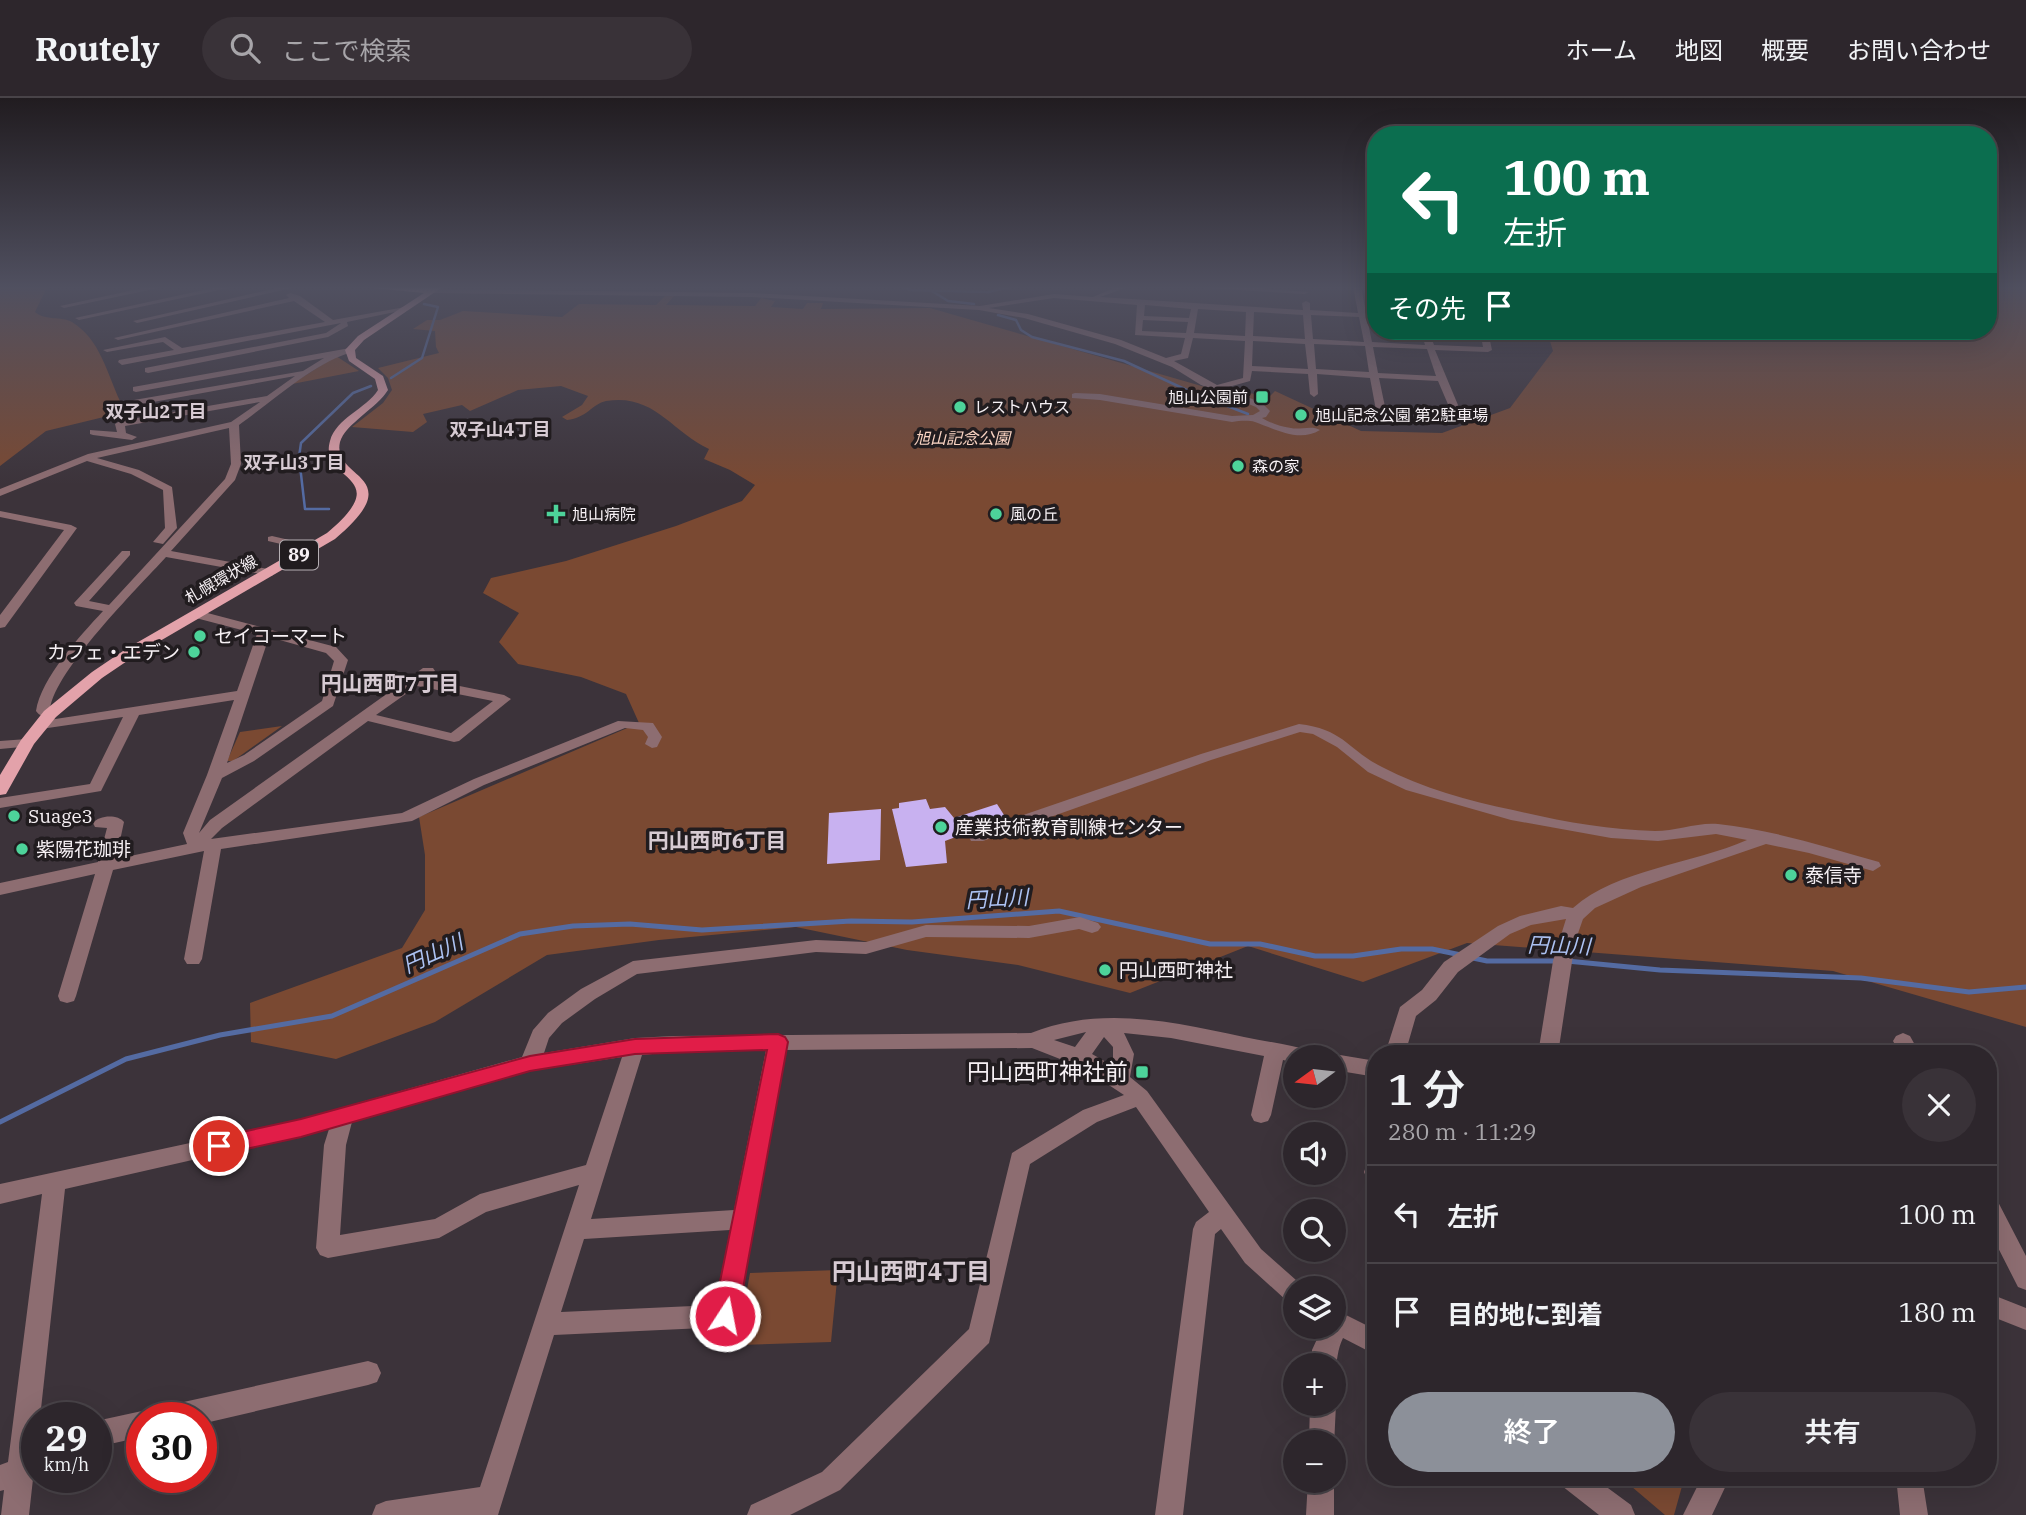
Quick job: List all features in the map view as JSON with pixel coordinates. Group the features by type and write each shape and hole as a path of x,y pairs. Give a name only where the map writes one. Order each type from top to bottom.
{"main road":[{"name":"札幌環状線","path":"0,790 27,743 45,719 131,652 311,548 355,517 363,497 359,480 337,459 333,451 334,443 346,426 380,398 383,383 375,373 343,352"}],"street":[{"path":"122,362 174,352"},
{"path":"148,370 240,352"},
{"path":"136,388 342,352"},
{"path":"0,493 86,458 234,424 307,372 343,352"},
{"path":"1075,396 1100,397 1232,419 1263,415 1265,411 1259,405 1143,352"},
{"path":"1165,361 1185,356 1186,352"},
{"path":"1217,388 1247,379 1249,352"},
{"path":"1310,352 1314,394"},
{"path":"1370,352 1383,421"},
{"path":"1433,352 1458,417 1451,422"},
{"path":"1248,368 1441,379"},
{"path":"137,402 307,372"},
{"path":"122,436 120,424 270,397"},
{"path":"1254,418 1287,431 1315,430"},
{"path":"234,424 237,456 235,471 219,495 165,549 82,642 45,697 43,711 45,719 133,712 241,695"},
{"path":"93,432 157,441"},
{"path":"86,458 135,472 168,489 171,528 158,544 165,549 268,573"},
{"path":"0,514 71,528 0,624"},
{"path":"272,539 311,548"},
{"path":"110,609 80,603 126,553"},
{"path":"196,614 265,630 331,650 341,660 328,703 248,758 215,775"},
{"path":"205,845 191,833 215,775 265,630"},
{"path":"193,958 205,845 216,824 429,671"},
{"path":"363,716 454,738 504,699 414,681"},
{"path":"0,803 96,788 133,712"},
{"path":"0,889 205,845 406,817 479,782 623,724 648,726 655,737 652,744"},
{"path":"977,837 1206,757 1299,728 1317,730 1342,744 1373,769 1411,787 1511,815 1611,833 1658,836 1716,829 1873,866"},
{"path":"0,745 27,743"},
{"path":"67,996 106,866 116,822 101,823"},
{"path":"1549,1045 1567,936 1576,915 1601,898 1690,865 1746,849 1764,839"},
{"path":"1398,1045 1407,1012 1429,995 1451,967 1504,930 1526,920 1561,912 1576,915"},
{"path":"530,1063 540,1035 555,1018 588,994 633,968 816,946 866,948 926,931 1029,932 1080,923 1092,927"},
{"path":"1033,1040 1087,1024 1170,1031 1283,1053"},
{"path":"1080,1056 1102,1025"},
{"path":"1102,1025 1119,1037 1126,1059 1120,1078"},
{"path":"0,1194 301,1128 530,1063 635,1046 1033,1040 1080,1056 1120,1078 1140,1097 1253,1256 1283,1282"},
{"path":"544,1324 725,1316 778,1042"},
{"path":"386,1515 487,1507 635,1046"},
{"path":"1261,1115 1275,1051"},
{"path":"1346,1064 1367,1068"},
{"path":"761,1515 831,1481 980,1335 1020,1159 1090,1116 1140,1097"},
{"path":"343,1116 335,1145 328,1248 439,1228 480,1204 594,1172"},
{"path":"15,1515 55,1181"},
{"path":"1169,1515 1204,1230 1222,1214"},
{"path":"575,1230 744,1219"},
{"path":"1997,1223 2026,1279"},
{"path":"1997,1308 2026,1319"},
{"path":"1346,1326 1367,1338"},
{"path":"217,1407 368,1373"},
{"path":"1583,1486 1621,1515"},
{"path":"1697,1515 1712,1486"},
{"path":"1910,1486 1914,1515"},
{"path":"1320,1515 1321,1493"}],"green space":[{"path":"0,352 99,352 120,401 108,416 46,431 0,466"},
{"name":"旭山記念公園","path":"439,352 1084,352 1205,387 1270,396 1275,391 1361,431 1442,433 1510,408 1552,352 2026,352 2026,1027 1833,971 1467,943 1363,982 1248,946 1130,993 1018,965 907,950 796,927 659,940 547,955 435,1022 336,1059 251,1042 250,1003 402,948 425,910 425,855 419,817 639,723 626,694 581,677 518,664 499,642 519,613 483,593 491,578 566,561 676,526 742,501 755,485 704,459 709,449 661,415 637,403 606,401 580,417 567,420 562,417 582,405 588,396 561,386 518,390 470,411 462,405 423,414 427,422 413,432 352,427 383,403 392,390 388,378 378,368"},
{"path":"336,356 359,371 292,384"},
{"path":"282,726 233,761 227,761 240,732"},
{"path":"838,1270 831,1342 737,1345 750,1273"},
{"path":"1631,1486 1682,1486 1674,1515 1665,1515"}],"building":[{"path":"926,799 930,809 945,807 954,818 997,804 1006,818 945,841 947,863 906,867 892,809 899,808 899,803"},
{"path":"881,809 880,860 827,864 829,813"}],"waterway":[{"path":"391,378 422,358 424,352"},
{"path":"1090,352 1124,361 1191,392 1248,414"},
{"path":"329,509 305,509 299,457 301,443 353,393 371,386"},
{"name":"円山川","path":"0,1122 126,1059 220,1035 332,1016 520,934 573,926 630,924 702,930 851,921 912,922 1059,911 1210,944 1260,944 1315,956 1353,956 1401,949 1432,949 1461,955"},
{"name":"円山川","path":"1473,958 1487,961 1558,961"},
{"name":"円山川","path":"1567,961 1660,970 1861,978 1969,992 2026,987"}],"place":[{"name":"旭山公園前","path":"1262,397"},
{"name":"レストハウス","path":"960,407"},
{"name":"旭山記念公園 第2駐車場","path":"1301,415"},
{"name":"森の家","path":"1238,466"},
{"name":"旭山病院","path":"556,514"},
{"name":"風の丘","path":"996,514"},
{"name":"セイコーマート","path":"200,636"},
{"name":"カフェ・エデン","path":"194,652"},
{"name":"Suage3","path":"14,816"},
{"name":"産業技術教育訓練センター","path":"941,827"},
{"name":"紫陽花珈琲","path":"22,849"},
{"name":"泰信寺","path":"1791,875"},
{"name":"円山西町神社","path":"1105,970"},
{"name":"円山西町神社前","path":"1142,1072"}],"district":[{"name":"双子山2丁目","path":"156,412"},
{"name":"双子山4丁目","path":"500,430"},
{"name":"双子山3丁目","path":"294,463"},
{"name":"円山西町7丁目","path":"390,684"},
{"name":"円山西町6丁目","path":"717,841"},
{"name":"円山西町4丁目","path":"911,1272"}],"route":[{"path":"219,1146 301,1128 530,1063 635,1046 778,1042 725,1316"}]}
